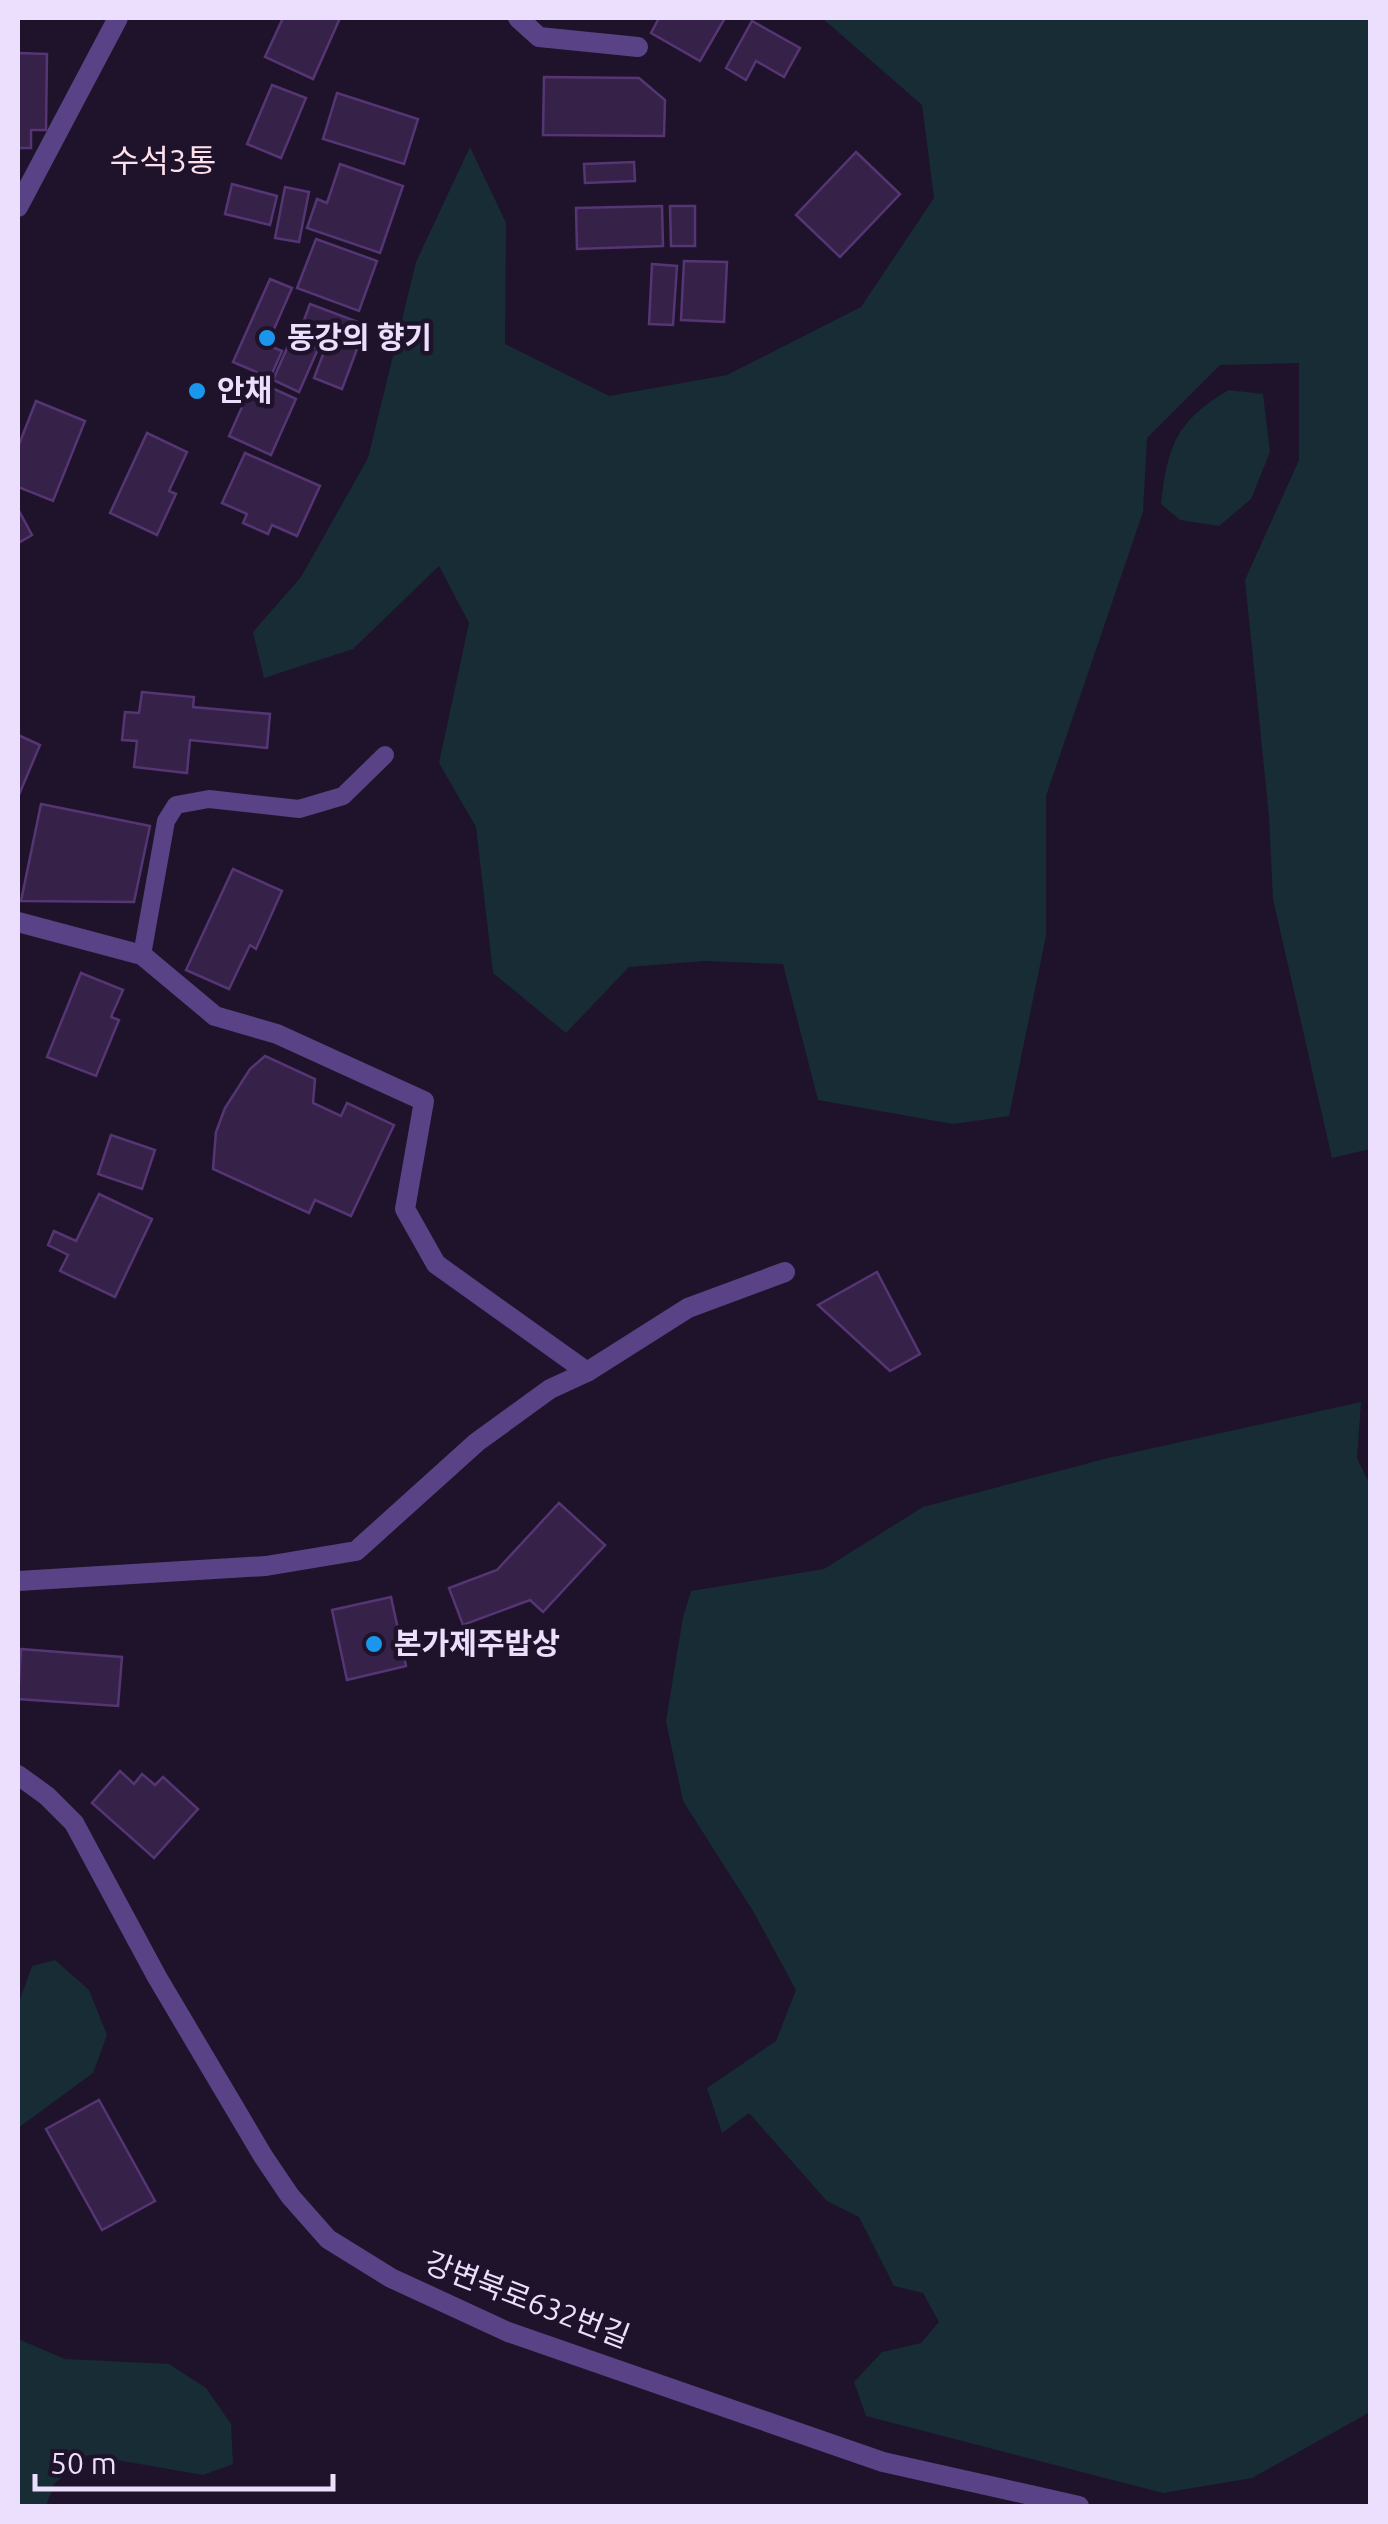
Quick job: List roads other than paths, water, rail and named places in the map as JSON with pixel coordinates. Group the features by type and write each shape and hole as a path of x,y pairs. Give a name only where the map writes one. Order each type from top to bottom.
{"street":[{"path":"18,206 118,18"},
{"path":"518,18 539,36 638,47"},
{"path":"18,922 142,956 215,1016 277,1034 424,1101 405,1209 436,1264 587,1372"},
{"path":"18,1581 266,1566 356,1551 477,1442 550,1389 587,1372 688,1308 785,1272"},
{"name":"강변북로632번길","path":"18,1775 74,1823 157,1977 263,2156 290,2196 328,2239 390,2278 508,2332 883,2462 1079,2506"}],"lane":[{"path":"142,956 166,821 176,805 209,799 299,809 343,796 385,756"}],"place":[{"name":"동강의 향기","path":"267,338"},
{"name":"안채","path":"197,391"},
{"name":"본가제주밥상","path":"374,1644"}],"district":[{"name":"수석3통","path":"163,161"}]}
